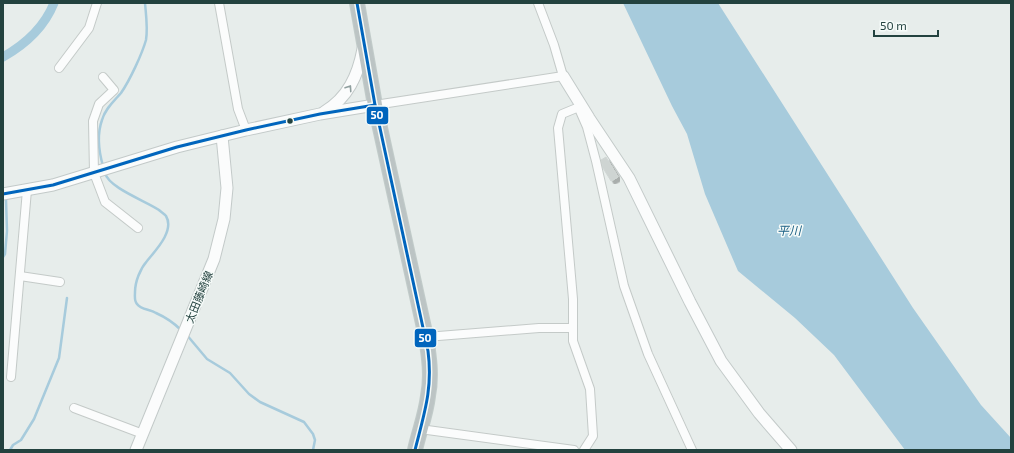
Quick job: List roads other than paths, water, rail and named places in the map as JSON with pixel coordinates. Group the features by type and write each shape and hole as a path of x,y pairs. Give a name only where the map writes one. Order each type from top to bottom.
{"highway":[{"path":"356,3 375,104 426,337 430,367 428,397 415,450"}],"main road":[{"path":"320,114 338,102 348,90 357,73 364,46"},
{"path":"563,76 579,105 629,178 721,361 758,412 791,450"},
{"path":"3,194 53,185 177,147 246,130 375,104"},
{"name":"太田藤崎線","path":"136,450 214,259 224,219 227,188 222,136"}],"street":[{"path":"59,68 89,28 97,3"},
{"path":"219,3 238,109 246,130"},
{"path":"375,104 563,76 554,45 538,3"},
{"path":"103,77 114,90 99,104 93,121 94,173 105,202 138,228"},
{"path":"584,450 593,436 590,388 573,341 573,298 558,128 562,114 579,105 587,127 596,161 624,286 648,354 692,450"},
{"path":"11,377 27,190"},
{"path":"20,276 60,282"},
{"path":"426,337 539,328 573,328"},
{"path":"74,408 143,434"},
{"path":"420,429 574,450"}],"water":[{"name":"平川","path":"623,3 718,3 913,308 981,405 1011,438 1011,450 905,450 834,355 795,318 738,271 705,194 687,134"}],"waterway":[{"path":"3,57 27,41 40,28 54,3"},
{"path":"103,166 99,143 100,125 105,112 121,93 128,81 144,46 147,31 145,3"},
{"path":"105,173 108,179 120,189 153,206 166,216 168,222 166,234 159,246 144,264 140,272 136,284 135,300 139,306 163,316 181,330"},
{"path":"3,257 5,254 7,231 6,200"},
{"path":"10,450 13,445 21,440 34,419 59,358 67,298"},
{"path":"186,334 207,359 230,373 249,394 260,402 304,422 313,434 315,440 313,450"}]}
